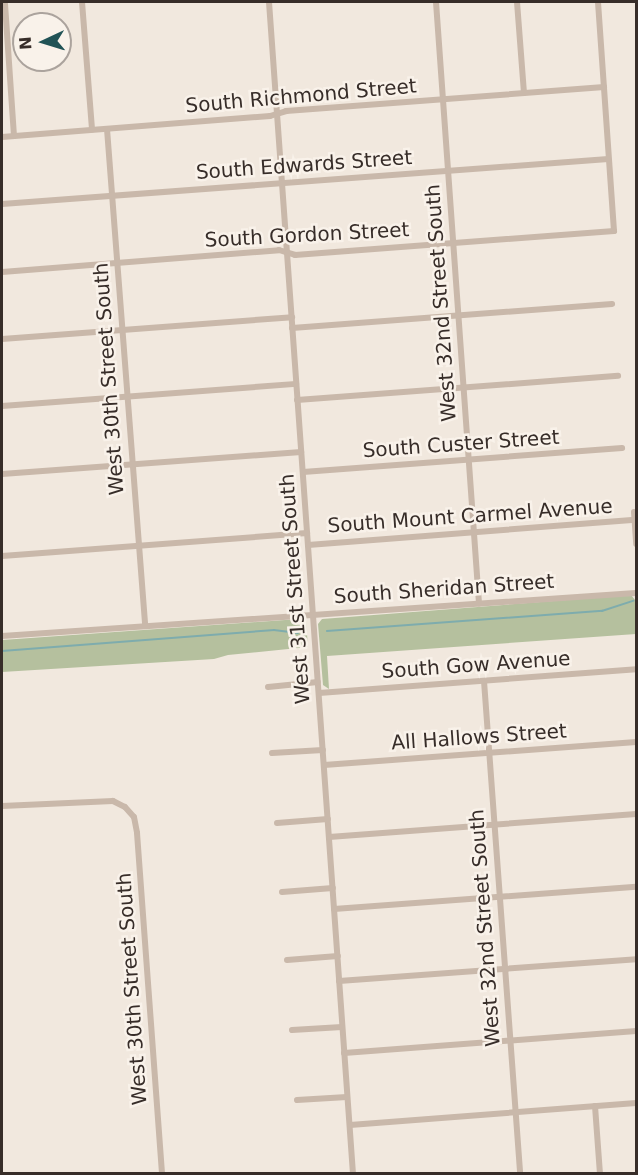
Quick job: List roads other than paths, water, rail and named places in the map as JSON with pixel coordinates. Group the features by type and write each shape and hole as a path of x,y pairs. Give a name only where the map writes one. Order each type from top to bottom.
{"street":[{"path":"82,2 92,130"},
{"name":"West 31st Street South","path":"269,2 353,1173"},
{"name":"West 32nd Street South","path":"436,2 479,603"},
{"path":"517,2 524,93"},
{"path":"598,2 608,159"},
{"path":"5,4 14,136"},
{"name":"South Richmond Street","path":"2,137 277,115 286,111 604,87"},
{"name":"West 30th Street South","path":"107,129 145,626"},
{"name":"South Edwards Street","path":"2,204 608,159"},
{"name":"South Gordon Street","path":"2,272 286,251 295,255 614,231 608,159"},
{"path":"292,328 612,304"},
{"path":"2,339 292,317"},
{"path":"297,400 618,376"},
{"path":"2,406 296,384"},
{"name":"South Custer Street","path":"303,472 622,448"},
{"path":"2,474 301,452"},
{"path":"634,512 636,544"},
{"name":"South Mount Carmel Avenue","path":"308,544 635,520"},
{"name":"South Mount Carmel Avenue","path":"2,556 307,533"},
{"name":"South Sheridan Street","path":"2,636 636,592"},
{"name":"South Gow Avenue","path":"319,693 636,669"},
{"name":"West 32nd Street South","path":"484,681 520,1173"},
{"path":"268,687 318,682"},
{"name":"All Hallows Street","path":"324,765 636,742"},
{"path":"272,753 323,750"},
{"name":"West 30th Street South","path":"2,806 113,801 124,806 134,817 162,1173"},
{"path":"329,837 636,814"},
{"path":"277,823 328,819"},
{"path":"334,909 636,886"},
{"path":"282,892 333,888"},
{"path":"287,960 338,956"},
{"path":"339,981 636,959"},
{"path":"292,1030 342,1026"},
{"path":"344,1053 636,1030"},
{"path":"297,1100 347,1097"},
{"path":"350,1125 636,1103"},
{"path":"595,1106 600,1173"}],"waterway":[{"path":"327,631 602,611 633,601"},
{"path":"2,651 274,630 298,633"}]}
